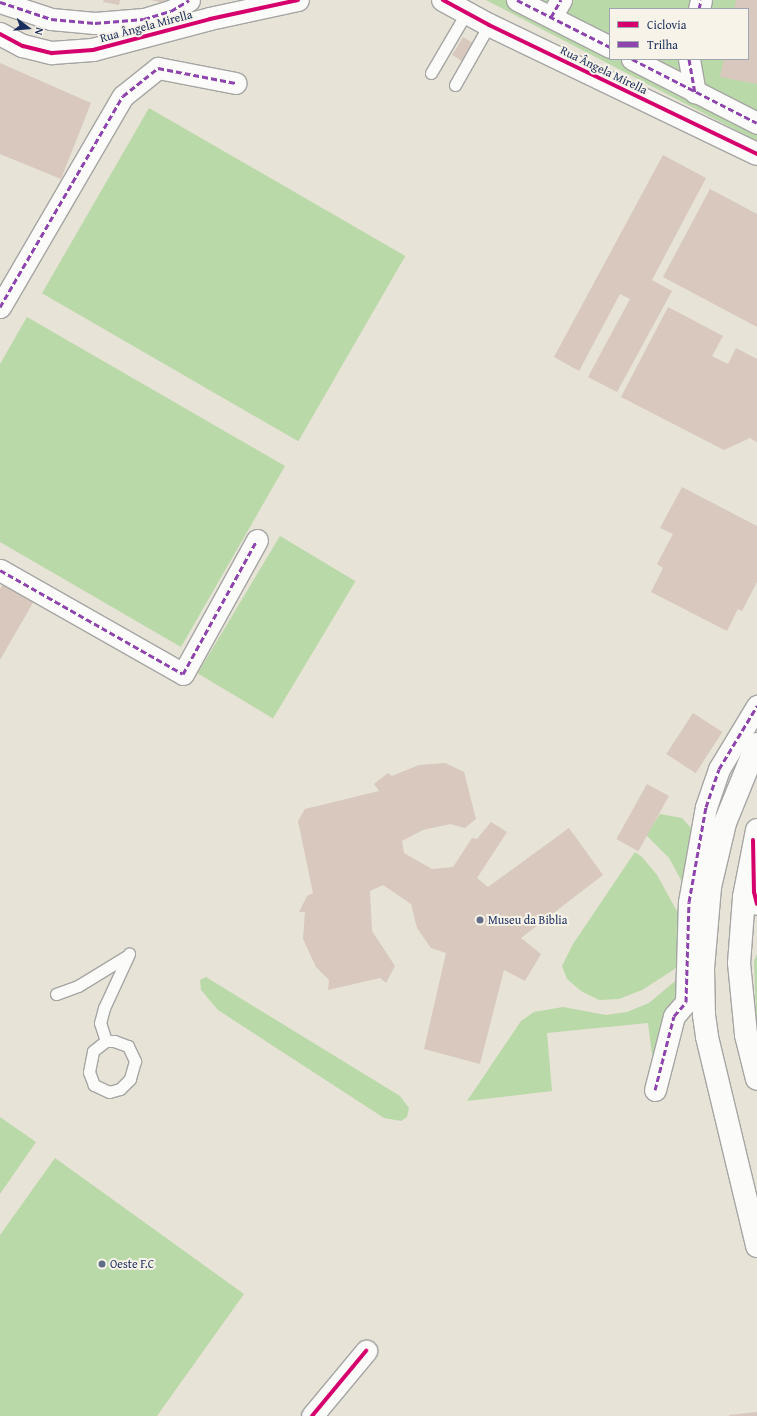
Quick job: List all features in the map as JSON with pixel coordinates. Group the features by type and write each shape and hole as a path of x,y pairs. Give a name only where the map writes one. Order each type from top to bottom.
{"main road":[{"name":"Rua Ângela Mirella","path":"0,34 23,46 52,53 93,50 212,9 298,0"},
{"name":"Rua Ângela Mirella","path":"443,0 489,26 757,154"},
{"path":"757,744 725,823 710,887 703,969 704,1015 707,1036 757,1246"},
{"path":"755,835 744,897 739,963 746,1036 757,1079"}],"street":[{"path":"0,2 51,19 95,23 144,19 171,11 188,0"},
{"path":"517,0 556,8 609,47"},
{"path":"634,60 757,123"},
{"path":"689,60 695,92"},
{"path":"0,307 123,96 158,68 236,83"},
{"path":"0,570 183,674 257,540"},
{"path":"655,1090 674,1016 686,1002 689,902 706,807 719,769 757,706"},
{"path":"755,835 754,892 757,904"},
{"path":"312,1416 366,1351"}],"lane":[{"path":"431,73 466,13"},
{"path":"455,85 489,26"},
{"path":"56,994 106,971 129,954 104,1008 100,1023 106,1041"},
{"path":"106,1041 114,1041 128,1046 135,1061 130,1078 120,1089 109,1092 94,1085 89,1072 93,1052 106,1041"}],"green space":[{"path":"486,0 757,0 757,141"},
{"path":"149,108 405,256 298,441 42,293"},
{"path":"27,317 285,466 181,647 0,542 0,364"},
{"path":"280,536 355,581 273,718 198,673"},
{"path":"660,814 682,818 691,828 697,848 687,891 669,858 646,835"},
{"path":"635,852 642,857 657,875 684,924 681,965 642,990 619,999 599,1000 581,991 567,979 562,966 573,944"},
{"path":"757,954 757,1042 754,961"},
{"path":"681,976 655,1078 648,1023 547,1033 552,1091 467,1101 521,1021 534,1012 563,1007 606,1015 627,1012 649,1003"},
{"path":"206,977 400,1096 409,1108 407,1117 401,1121 384,1118 218,1010 201,990 200,980"},
{"path":"0,1117 36,1142 0,1194"},
{"name":"Oeste F.C","path":"55,1158 244,1294 157,1416 0,1416 0,1235"}],"building":[{"path":"104,0 120,0 119,5 103,2"},
{"path":"151,0 167,0 166,4"},
{"path":"736,0 757,0 757,84 720,77 724,60 749,60 749,8 734,8"},
{"path":"463,37 473,43 462,61 452,55"},
{"path":"0,63 91,103 61,179 0,154"},
{"path":"663,155 706,178 652,280 672,291 617,392 588,377 630,299 620,294 579,371 554,357"},
{"path":"710,189 757,214 757,327 663,277"},
{"path":"668,307 723,336 712,356 728,364 736,348 757,359 757,442 750,438 724,450 621,397"},
{"path":"682,487 757,526 757,582 742,611 738,609 727,631 651,592 663,568 657,564 673,534 660,528"},
{"path":"4,583 34,601 0,660 0,589"},
{"path":"693,713 722,732 696,773 666,754"},
{"name":"Museu da Biblia","path":"445,763 464,772 476,819 465,828 450,824 423,830 402,841 404,853 432,869 453,867 472,838 477,839 491,822 507,832 477,878 488,887 569,828 603,875 521,938 541,954 525,981 504,970 480,1064 424,1049 446,953 431,948 417,928 411,904 383,885 370,891 372,931 395,966 386,983 380,978 328,990 329,980 316,967 303,939 305,912 299,912 307,896 313,893 298,821 305,809 379,791 374,784 388,773 392,776 419,765"},
{"path":"647,784 669,796 638,851 616,839"},
{"path":"757,1412 757,1416 729,1416 729,1415"}],"marked path":[{"path":"0,2 51,19 95,23 144,19 171,11 189,0"},
{"path":"517,0 609,46"},
{"path":"551,17 561,0"},
{"path":"699,8 701,0"},
{"path":"634,60 757,123"},
{"path":"689,60 695,92"},
{"path":"0,307 123,96 158,68 236,83"},
{"path":"0,570 183,674 257,540"},
{"path":"655,1090 674,1016 686,1002 689,902 706,807 719,769 757,706"}],"cycle path":[{"path":"0,34 23,46 52,53 93,50 210,19 298,0"},
{"path":"443,0 489,25 757,154"},
{"path":"753,840 754,892 757,904"},
{"path":"312,1416 366,1351"}],"place":[{"name":"Museu da Biblia","path":"480,920"},
{"name":"Oeste F.C","path":"102,1264"}]}
